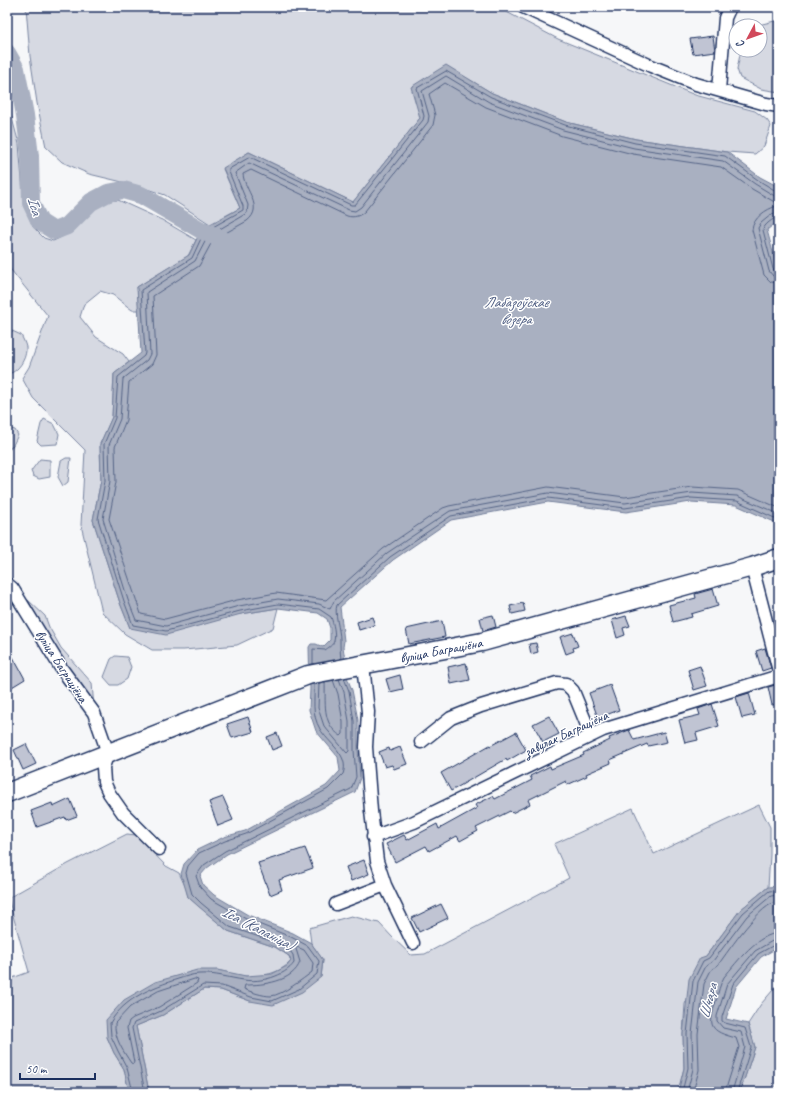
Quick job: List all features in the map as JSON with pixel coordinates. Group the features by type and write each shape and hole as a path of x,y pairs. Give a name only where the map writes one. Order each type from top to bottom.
{"highway":[{"name":"вуліца Баграціёна","path":"7,793 308,675 482,642 752,567 779,558"}],"street":[{"path":"523,7 651,66 696,84 766,104 779,106"},
{"path":"719,90 725,18 730,7"},
{"path":"752,567 779,671"},
{"name":"вуліца Баграціёна","path":"7,573 10,586 60,668 94,713 108,754"},
{"path":"356,666 368,712 366,747 373,837 377,862 385,885 413,943"},
{"name":"завулак Баграціёна","path":"373,837 414,822 603,730 779,676"},
{"path":"421,742 451,718 481,706 557,683 566,684 573,691 591,736"},
{"path":"108,754 103,767 104,782 109,793 123,814 159,849"},
{"path":"336,904 385,885"}],"shaded area":[{"path":"26,7 497,7 558,39 695,95 755,111 767,120 771,126 764,146 755,154 727,152 636,139 566,122 492,93 446,66 420,118 353,202 249,152 223,169 240,208 210,224 165,195 135,185 89,174 62,162 46,147 37,103 30,56"},
{"path":"779,20 779,92 761,89 740,78 737,69 739,58 768,58 768,23"},
{"path":"7,100 19,144 24,205 33,227 44,238 53,241 63,236 70,232 93,210 104,203 118,200 162,220 196,240 188,256 137,287 139,310 132,310 113,295 100,291 84,304 80,317 96,337 123,354 129,362 114,374 112,417 100,444 101,480 93,520 120,603 130,628 278,608 273,628 237,645 184,650 152,650 125,634 102,612 81,525 85,450 33,398 22,378 29,367 48,316 7,265"},
{"path":"10,330 21,335 26,346 26,351 25,356 18,368 7,374 7,332"},
{"path":"44,419 54,424 59,434 57,444 41,445 37,441 41,424"},
{"path":"7,428 15,430 18,435 13,445 7,452"},
{"path":"66,458 71,458 68,482 63,486 58,477 61,461"},
{"path":"40,459 50,460 50,477 39,479 33,476 31,471"},
{"path":"28,600 45,616 49,627 61,648 92,683 94,708 64,665"},
{"path":"115,656 127,657 131,667 127,679 118,685 111,685 104,677 111,659"},
{"path":"759,805 770,827 768,887 740,910 706,956 685,1004 683,1034 684,1068 678,1092 149,1092 136,1026 163,1015 204,989 221,990 250,1001 321,977 323,960 311,943 309,928 351,916 379,923 411,955 425,954 569,878 554,844 633,808 654,854"},
{"path":"127,834 136,835 166,866 179,873 186,888 188,897 228,931 275,947 289,956 291,961 276,972 257,976 241,976 217,970 107,1037 114,1053 124,1069 129,1092 7,1092 7,980 29,972 8,898 68,864"},
{"path":"779,983 779,1092 740,1092 755,1047 748,1024 761,1004"}],"water":[{"name":"Лабазоўскае возера","path":"446,65 492,93 566,122 636,139 727,152 760,177 777,186 779,191 779,219 767,230 779,275 779,524 736,505 691,502 626,512 548,502 451,520 393,560 340,607 344,641 343,647 348,680 352,690 358,720 360,778 355,792 227,854 207,868 200,876 203,885 214,895 248,915 293,933 311,943 323,960 321,977 302,992 273,1005 250,1001 221,990 204,989 163,1015 136,1026 149,1092 129,1092 124,1069 114,1053 107,1037 106,1020 124,1000 155,982 197,970 217,970 246,976 272,974 287,966 291,961 289,956 275,947 228,931 188,897 181,874 184,864 197,850 224,837 245,831 326,786 340,771 338,757 316,731 309,710 309,647 311,644 316,644 323,647 330,640 330,628 327,619 318,613 278,608 241,614 166,635 130,628 120,603 93,520 101,480 100,444 112,417 114,374 141,353 137,287 189,255 201,230 240,208 223,168 249,152 353,202 420,118 411,87"},
{"name":"Шчара","path":"779,886 779,947 761,957 736,987 726,1019 748,1024 755,1047 740,1092 678,1092 684,1068 683,1034 689,979 700,958 706,956 740,910 768,887"}],"building":[{"path":"713,36 715,51 693,54 690,39"},
{"path":"713,589 718,606 691,614 692,617 673,622 669,605 696,598 695,594"},
{"path":"523,603 525,611 512,614 510,606"},
{"path":"493,615 496,627 483,631 480,618"},
{"path":"626,616 630,626 623,628 625,635 617,638 612,620"},
{"path":"372,617 375,625 359,630 357,622"},
{"path":"442,621 445,637 409,644 406,629"},
{"path":"573,633 578,646 573,648 574,651 566,654 560,637"},
{"path":"536,643 538,652 531,654 529,644"},
{"path":"765,648 771,668 762,671 756,651"},
{"path":"13,657 25,679 7,690 7,660"},
{"path":"466,663 470,680 451,684 448,667"},
{"path":"700,666 707,686 694,690 688,670"},
{"path":"400,675 403,689 390,692 386,679"},
{"path":"779,684 779,704 772,705 768,687"},
{"path":"610,685 619,710 598,718 589,693"},
{"path":"749,693 755,715 742,718 736,697"},
{"path":"712,704 719,726 696,733 698,740 685,743 679,720 700,715 698,709"},
{"path":"549,716 559,734 543,742 533,724"},
{"path":"248,717 253,732 232,738 227,724"},
{"path":"629,730 634,740 664,732 667,742 648,746 647,744 610,760 611,763 586,774 587,776 567,785 566,781 528,800 530,804 512,813 510,811 476,828 478,831 460,841 457,836 429,851 426,846 395,862 386,844 404,835 407,840 437,824 439,829 477,808 475,805 493,796 495,799 532,780 530,776 550,766 551,769 584,755 583,753 610,740 609,738"},
{"path":"516,732 526,750 507,761 506,759 451,791 441,773"},
{"path":"277,733 282,746 272,750 267,737"},
{"path":"26,744 36,764 23,770 14,750"},
{"path":"400,747 407,764 394,769 392,765 385,767 379,752 389,748 390,751"},
{"path":"223,797 233,820 218,826 209,802"},
{"path":"70,799 77,816 66,820 65,817 37,827 31,811 52,803 53,807"},
{"path":"305,848 313,868 279,880 282,890 270,895 258,863"},
{"path":"364,860 369,874 351,881 346,867"},
{"path":"441,904 448,918 419,932 412,918"}],"waterway":[{"name":"Іса","path":"7,53 16,69 25,115 30,156 31,203 40,222 54,231 67,226 91,202 108,193 123,190 141,195 201,230 223,240"}],"water label":[{"name":"Іса (Капаніца)","path":"258,928"}]}
